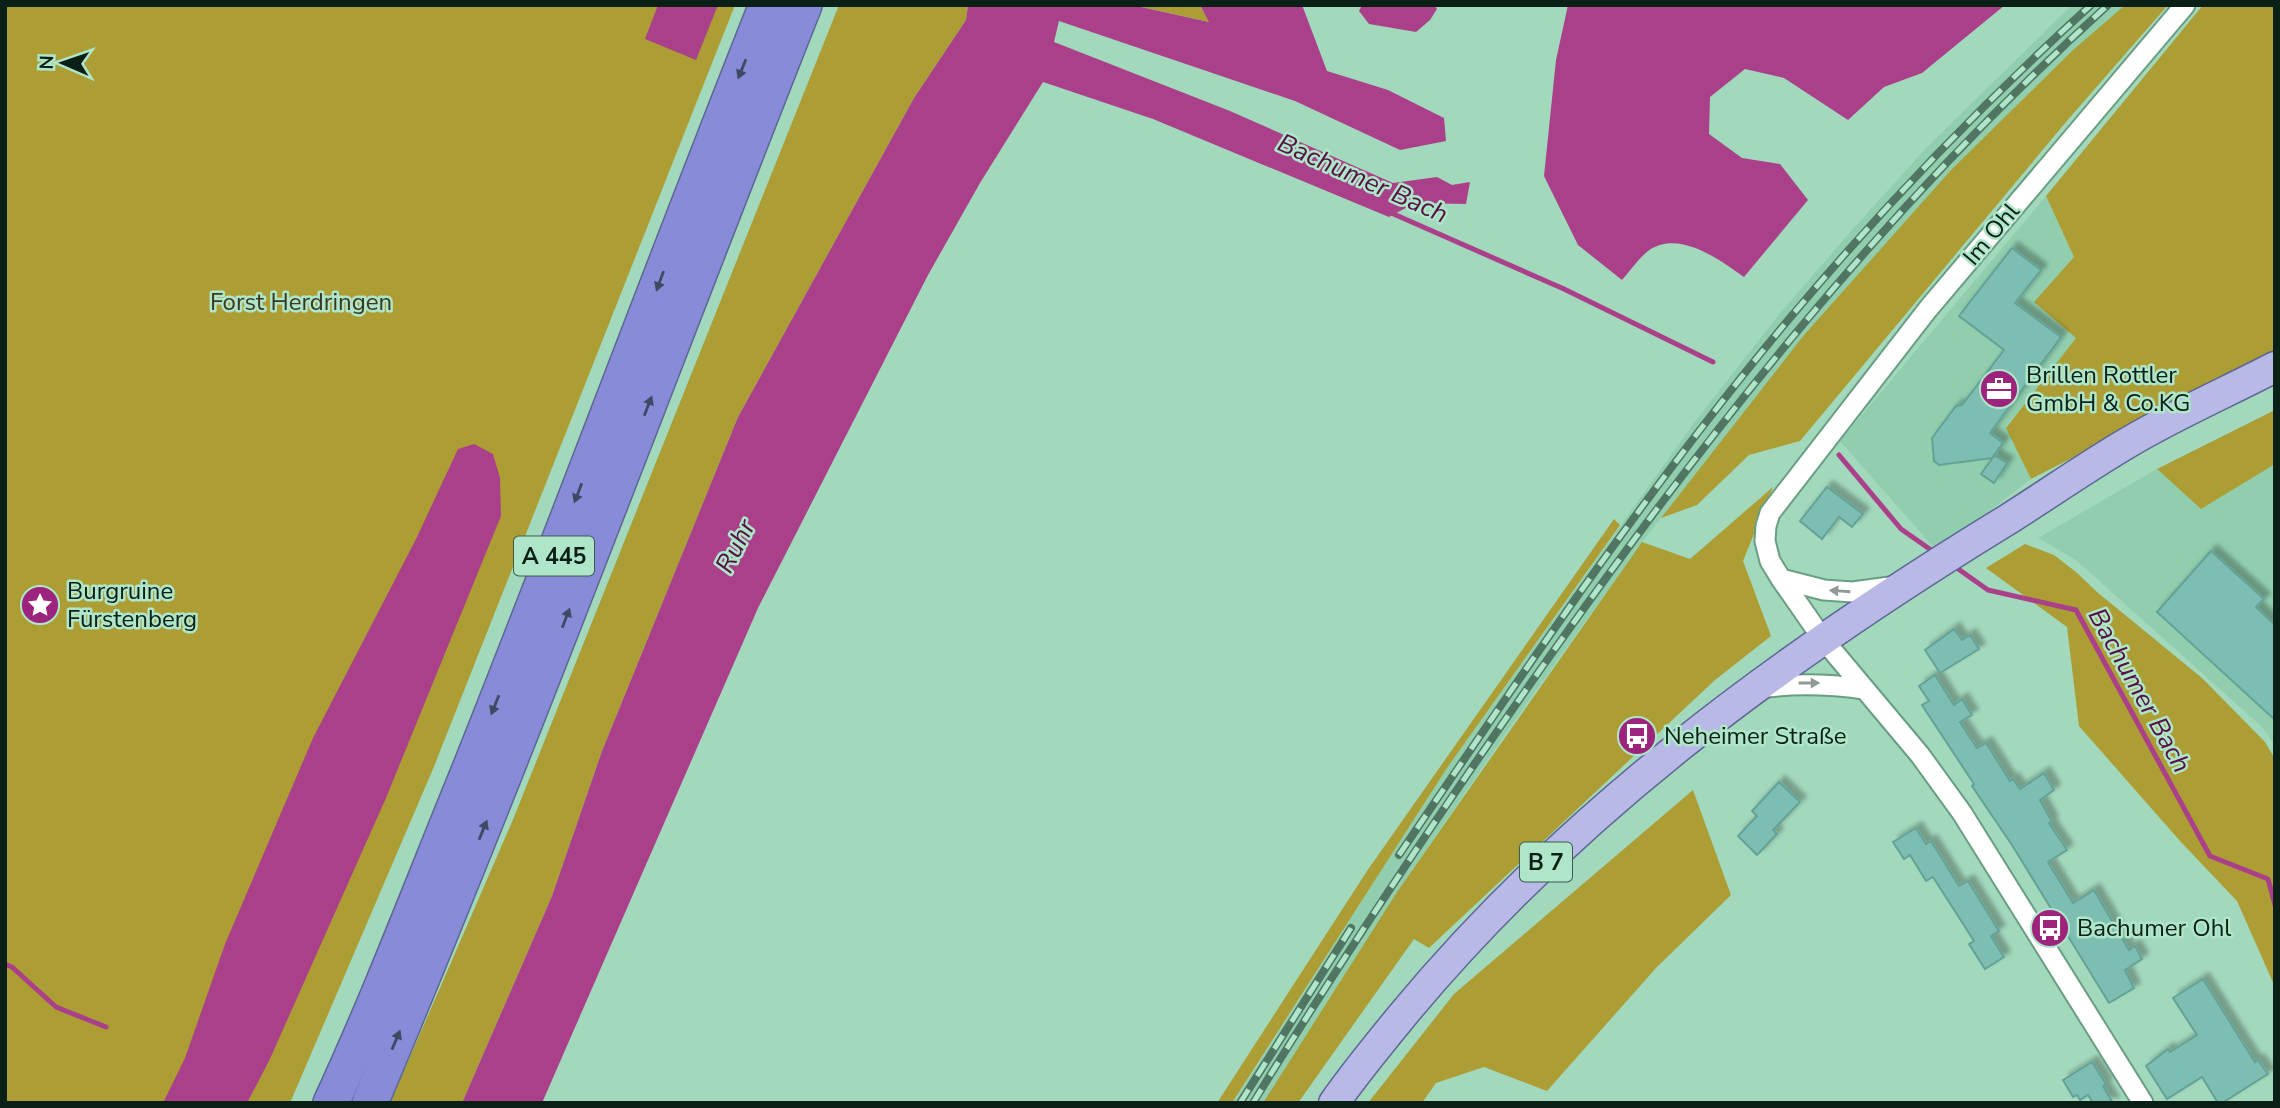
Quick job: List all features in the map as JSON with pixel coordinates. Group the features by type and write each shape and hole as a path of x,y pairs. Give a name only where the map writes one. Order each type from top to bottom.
{"highway":[{"name":"A 445","path":"331,1103 500,694 767,5"},
{"name":"A 445","path":"370,1103 452,909 532,708 804,5"}],"main road":[{"name":"B 7","path":"1335,1103 1353,1076 1442,967 1507,897 1656,763 1822,638 1901,586 2131,440 2275,367"}],"street":[{"name":"Im Ohl","path":"1780,579 1770,561 1765,541 1770,513 1934,302 2185,5"},
{"path":"1780,579 1843,592 1901,586"},
{"path":"1780,579 1822,638 1920,755 1962,813 2143,1103"},
{"path":"1753,689 1813,683 1864,689"}],"shaded area":[{"path":"2072,5 2125,5 2073,50 1951,170 1804,335 1642,542 1518,716 1397,892 1263,1103 1233,1103 1447,768 1694,423 1781,312 1928,146"},
{"path":"2046,196 2074,257 2076,338 2006,427 2031,479 1937,551 1840,441"},
{"path":"2275,464 2275,745 2261,726 2076,560 2038,538 2157,469 2201,509"}],"green space":[{"name":"Forst Herdringen","path":"5,5 735,5 433,769 290,1103 5,1103"},
{"path":"839,5 968,5 966,20 914,98 738,417 602,751 552,896 462,1103 390,1103 512,822"},
{"path":"1132,5 1196,5 1200,6 1210,22"},
{"path":"2125,5 2168,5 2066,122 1800,441 1749,455 1697,505 1661,518 1804,335 1951,170 2073,50"},
{"path":"2203,5 2275,5 2275,354 2031,479 2006,428 2076,338 2034,302 2074,257 2046,196"},
{"path":"2275,410 2275,464 2201,509 2157,469"},
{"path":"1773,487 1743,561 1771,636 1715,680 1429,948 1414,939 1298,1103 1263,1103 1397,892 1642,542 1690,559"},
{"path":"1614,519 1620,525 1447,768 1232,1103 1217,1103 1367,871"},
{"path":"2025,544 2054,555 2202,678 2265,742 2275,759 2275,987 2237,901 2079,726 2067,627 1986,568"},
{"path":"1693,790 1731,895 1656,968 1547,1091 1484,1067 1436,1083 1422,1103 1368,1103 1454,994"}],"water":[{"path":"658,5 718,5 696,60 645,39"},
{"name":"Ruhr","path":"968,5 1132,5 1209,22 1201,7 1196,5 1302,5 1327,71 1388,90 1444,118 1446,141 1400,150 1295,101 1059,21 1054,42 1230,111 1393,183 1437,177 1452,185 1470,182 1466,204 1415,203 1389,217 1153,119 1043,82 980,183 928,275 758,608 542,1103 462,1103 552,896 602,751 738,417 914,98 966,20"},
{"path":"1362,5 1434,5 1437,9 1430,20 1416,32 1369,24 1359,11"},
{"path":"1568,5 2005,5 1922,73 1884,87 1848,120 1784,78 1745,69 1710,97 1709,134 1742,158 1780,164 1808,200 1744,277 1711,255 1672,243 1648,251 1622,280 1578,245 1544,176 1556,60"},
{"path":"474,444 493,454 500,478 501,516 386,798 269,1061 247,1103 163,1103 185,1058 225,944 313,738 416,539 458,449"}],"building":[{"name":"Brillen Rottler GmbH & Co.KG","path":"2012,248 2041,270 2015,303 2061,337 1990,433 2003,443 1994,455 2007,463 1994,483 1981,474 1994,456 1939,465 1934,461 1932,438 1956,406 1962,405 2004,350 1959,316"},
{"path":"1827,487 1863,514 1852,527 1839,517 1822,539 1800,521"},
{"path":"2211,551 2264,599 2256,607 2275,625 2275,720 2157,612"},
{"path":"1954,629 1962,640 1970,635 1979,649 1940,673 1925,650"},
{"path":"1935,675 1954,705 1962,699 1972,715 1960,722 1977,748 1986,743 2010,781 2013,779 2020,789 2044,773 2054,790 2040,800 2052,822 2049,823 2067,850 2048,862 2073,903 2094,890 2129,950 2135,946 2142,959 2125,970 2134,988 2109,1003 1922,705 1929,701 1919,686"},
{"path":"1779,782 1800,802 1773,830 1777,834 1757,855 1738,836 1757,816 1752,811"},
{"path":"1916,828 1926,844 1931,841 1959,886 1968,881 1999,931 1991,936 2004,957 1985,969 1969,944 1974,941 1933,877 1926,881 1910,855 1904,859 1893,842"},
{"path":"2203,979 2255,1062 2258,1060 2268,1074 2222,1103 2218,1103 2202,1077 2167,1099 2146,1066 2168,1049 2170,1052 2197,1035 2173,998"},
{"path":"2092,1062 2106,1084 2103,1086 2113,1103 2093,1103 2088,1095 2080,1100 2077,1095 2073,1097 2063,1080"}],"waterway":[{"name":"Bachumer Bach","path":"1389,212 1564,289 1713,362"},
{"name":"Bachumer Bach","path":"1839,455 1901,529 1934,552"},
{"name":"Bachumer Bach","path":"1954,566 1988,590 2076,610 2210,856 2268,879 2275,905"},
{"path":"5,964 12,967 56,1007 106,1027"}],"railway":[{"path":"1399,855 1587,582 1686,449 1789,319 1897,196 2012,79 2091,5"},
{"path":"1253,1103 1357,938 1503,723 1604,581 1736,406 1877,239 1951,159 2108,5"},
{"path":"1240,1103 1351,928"}],"place":[{"name":"Brillen Rottler GmbH & Co.KG","path":"1999,389"},
{"name":"Burgruine Fürstenberg","path":"40,605"},
{"name":"Neheimer Straße","path":"1637,736"},
{"name":"Bachumer Ohl","path":"2050,928"}]}
